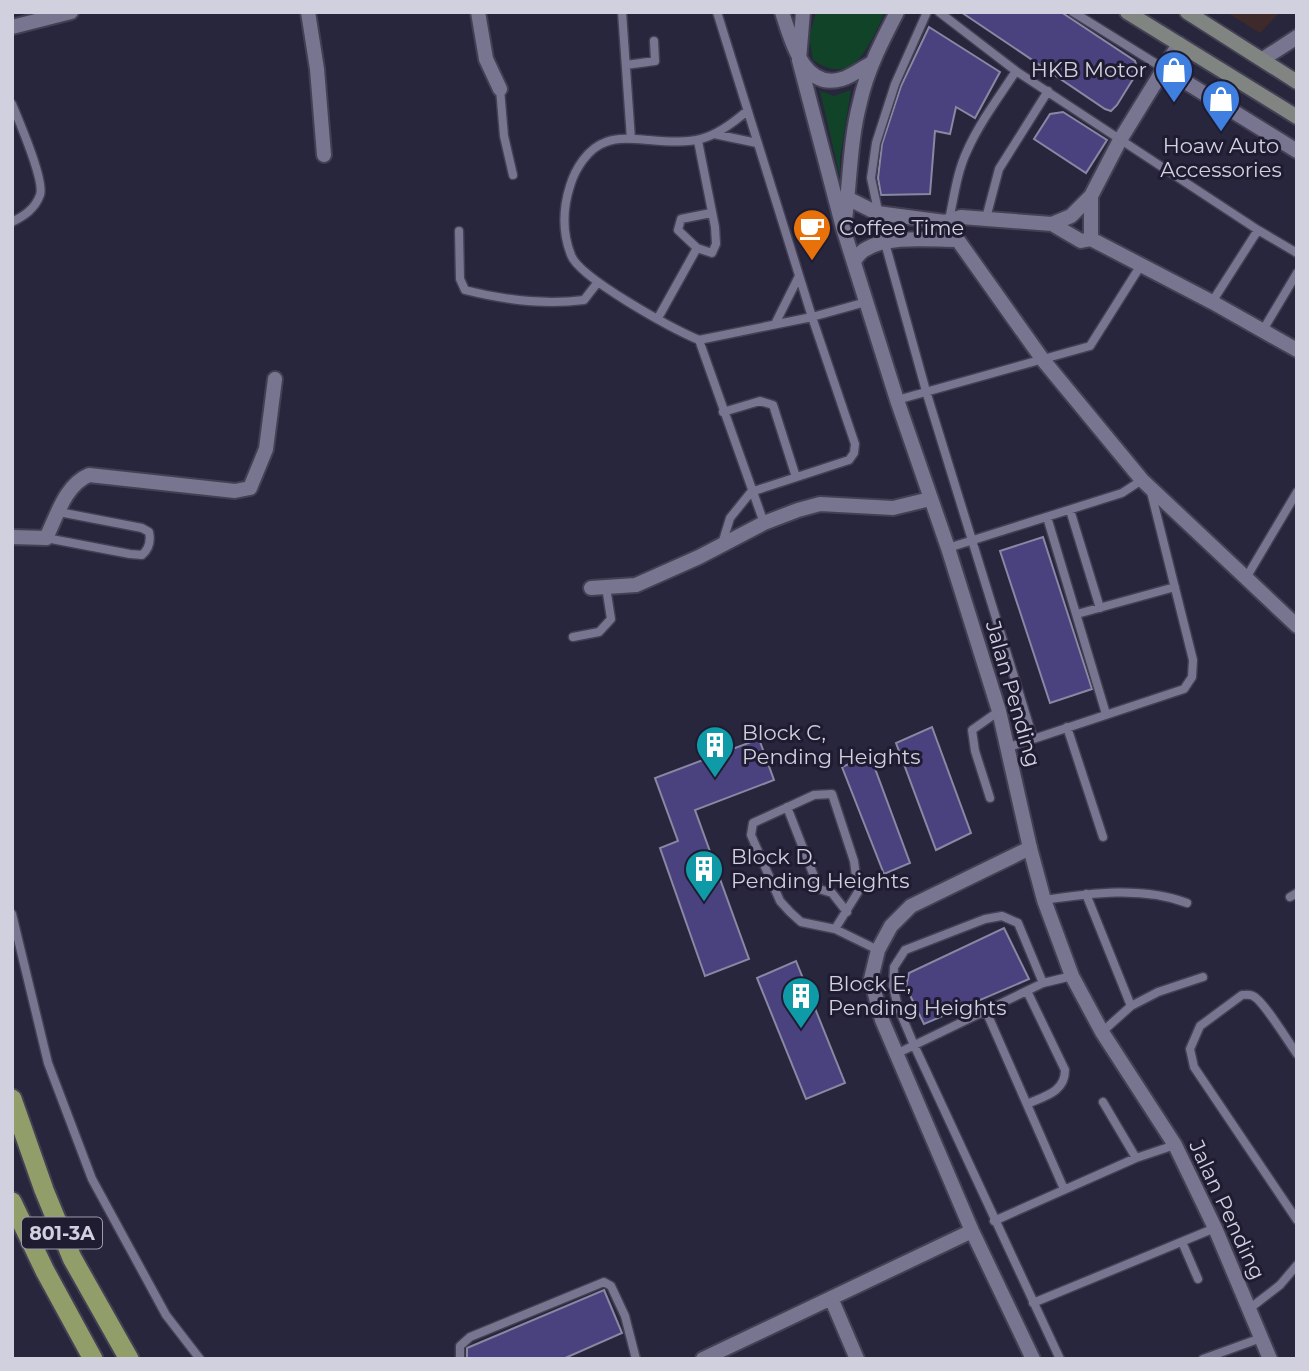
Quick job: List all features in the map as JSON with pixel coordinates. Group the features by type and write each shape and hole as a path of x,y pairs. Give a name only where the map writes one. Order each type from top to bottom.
{"highway":[{"name":"801-3A","path":"12,1099 44,1190 72,1258 129,1359"},
{"path":"12,1202 93,1359"}],"main road":[{"path":"1127,12 1297,117"},
{"path":"1187,12 1297,82"}],"street":[{"path":"12,27 71,12"},
{"path":"309,12 324,155"},
{"path":"478,12 478,26 486,59 500,89"},
{"path":"782,12 799,60 844,228"},
{"path":"803,12 799,60 813,74 827,81 842,79 872,63"},
{"name":"Jalan Pending","path":"897,12 872,63 859,102 851,150 844,228 999,711 1044,900 1072,976 1102,1032 1175,1145 1215,1228 1270,1359"},
{"path":"1263,59 1297,37"},
{"path":"1052,224 1071,216 1091,196 1120,140 1179,44"},
{"path":"1163,68 1297,151"},
{"path":"1091,196 1091,239"},
{"path":"847,198 877,213 947,221 961,217 1052,224 1081,241 1091,239 1297,350"},
{"path":"947,221 957,240 1043,360 1146,485 1297,626"},
{"path":"854,261 865,249 885,243 927,239 957,240"},
{"path":"12,537 46,538 77,480 89,475 235,491 250,488 266,449 275,379"},
{"path":"598,588 636,585 764,523 820,504 893,508 930,499"},
{"path":"1030,848 911,906 891,926 878,950 871,979 875,1000 972,1231 1033,1359"},
{"path":"703,1359 972,1231"},
{"path":"831,1298 858,1359"}],"lane":[{"path":"622,12 631,139"},
{"path":"717,12 812,317 855,444 854,453 849,460 751,492 730,518 721,545"},
{"path":"927,12 895,84 876,143 871,178 877,213 926,391 1033,738"},
{"path":"939,12 1016,71 1297,253"},
{"path":"1073,12 1163,68"},
{"path":"626,65 655,61 654,41"},
{"path":"947,221 966,152 979,126 1016,71"},
{"path":"500,89 504,136 513,175"},
{"path":"986,218 999,169 1048,92"},
{"path":"12,104 39,180 41,194 28,213 12,222"},
{"path":"747,111 726,130 698,141 631,139 606,142 591,151 579,164 565,203 564,224 571,257 598,282 699,340 812,317 866,302"},
{"path":"714,134 757,144"},
{"path":"698,141 712,213 716,244 712,253 697,248 678,230 681,219 712,213"},
{"path":"1212,302 1258,230"},
{"path":"459,231 460,279 465,290 496,297 557,304 584,300 598,282"},
{"path":"658,318 697,248"},
{"path":"897,400 1090,346 1141,265"},
{"path":"1263,330 1297,273"},
{"path":"775,324 799,276"},
{"path":"699,340 764,523"},
{"path":"723,412 760,401 773,405 796,477"},
{"path":"948,548 1146,485 1193,660 1192,677 1184,689 1009,747"},
{"path":"1246,578 1297,492"},
{"path":"1070,510 1100,608"},
{"path":"46,538 130,554 142,555 148,550 149,532 142,528 59,512"},
{"path":"1047,517 1106,714"},
{"path":"1077,614 1175,587"},
{"path":"573,637 599,632 611,619 598,588"},
{"path":"990,798 975,751 972,730 999,711"},
{"path":"1067,727 1103,837"},
{"path":"835,929 858,892 854,861 832,793 814,795 753,823 751,835 780,901 801,922 835,929 878,950"},
{"path":"787,807 819,889 832,893 847,912"},
{"path":"1044,900 1086,894 1149,894 1170,896 1187,903"},
{"path":"1086,894 1130,1006"},
{"path":"12,914 48,1063 92,1179 166,1315 200,1359"},
{"path":"1044,983 1018,923 1002,916 985,919 905,950 894,967 893,986 898,1007 914,1045 1060,1359"},
{"path":"898,1053 1044,983 1072,976"},
{"path":"1102,1032 1130,1006 1158,992 1203,977"},
{"path":"1027,991 1065,1070 1065,1081 1060,1088 1027,1104"},
{"path":"1297,1054 1262,1004 1249,995 1242,995 1200,1026 1190,1049 1194,1067 1297,1220"},
{"path":"986,1011 1064,1189"},
{"path":"1103,1102 1136,1158"},
{"path":"994,1221 1136,1158 1175,1145"},
{"path":"1033,1303 1215,1228"},
{"path":"1182,1242 1198,1279"},
{"path":"1249,1309 1280,1285 1297,1265"},
{"path":"460,1359 460,1346 470,1337 604,1282 611,1286 625,1316 634,1358"},
{"path":"1203,1359 1221,1356 1261,1339"}],"shaded area":[{"path":"1226,12 1280,12 1260,33"}],"green space":[{"path":"816,12 885,12 859,59 850,66 839,69 827,68 813,60 809,37"},
{"path":"851,90 840,158 840,177 820,91 834,96"}],"building":[{"path":"961,12 1061,12 1135,61 1138,71 1117,105 1111,111 1105,109"},
{"path":"929,27 1000,72 975,118 956,107 950,134 935,131 930,194 881,195 878,178 882,144 901,86"},
{"path":"1063,112 1107,140 1086,173 1034,139 1050,114"},
{"path":"1043,537 1092,689 1050,703 1000,551"},
{"path":"932,727 971,833 936,850 896,743"},
{"path":"759,739 774,780 695,810 749,959 705,976 660,848 678,841 655,778"},
{"path":"870,755 910,863 884,874 842,767"},
{"path":"1004,928 1029,979 924,1024 906,987 909,973"},
{"name":"Block E, Pending Heights","path":"796,961 845,1083 806,1099 757,978"},
{"path":"604,1290 622,1333 563,1359 467,1359 467,1348"}],"place":[{"name":"HKB Motor","path":"1174,104"},
{"name":"Hoaw Auto Accessories","path":"1221,133"},
{"name":"Coffee Time","path":"812,262"},
{"name":"Block C, Pending Heights","path":"715,779"},
{"name":"Block D. Pending Heights","path":"704,903"},
{"name":"Block E, Pending Heights","path":"801,1030"}]}
